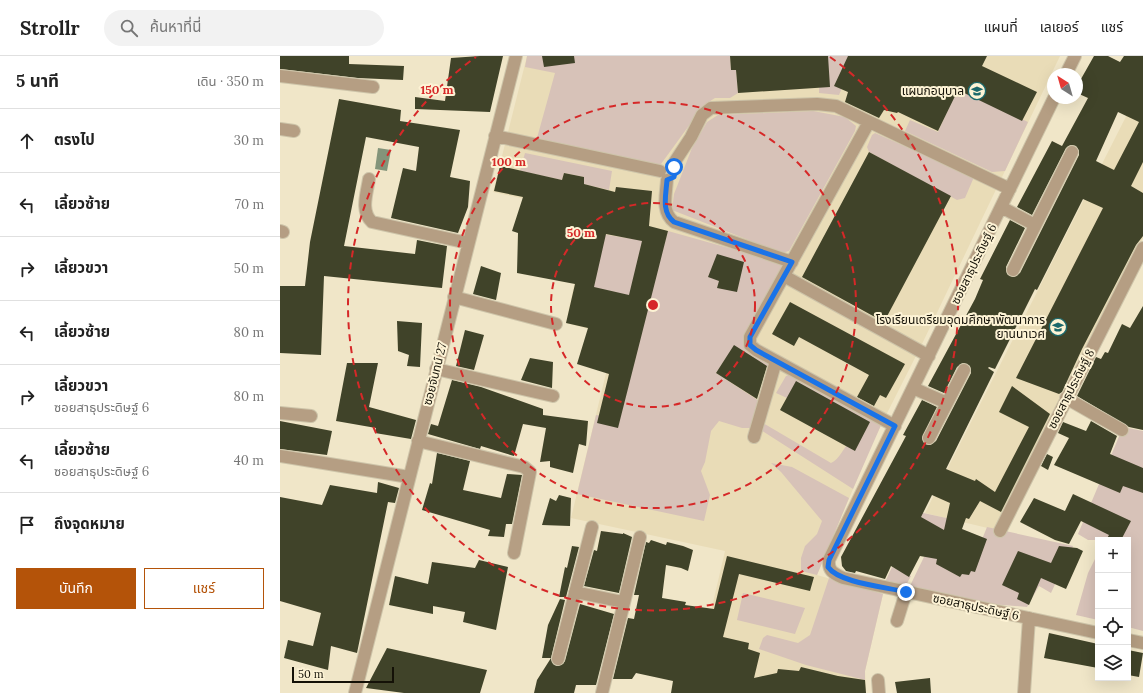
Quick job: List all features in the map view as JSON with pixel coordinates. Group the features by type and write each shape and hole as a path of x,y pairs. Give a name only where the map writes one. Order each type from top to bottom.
{"street":[{"name":"ซอยจันทน์ 27","path":"355,693 516,56"},
{"path":"1069,68 1075,56"},
{"path":"280,76 373,87"},
{"path":"792,262 674,222 667,216 665,209 663,175 664,165 672,166 702,115 711,108 817,104 836,106 1010,189"},
{"name":"ซอยสาธุประดิษฐ์ 6","path":"1051,104 829,560 828,567 832,572 842,578 1095,632"},
{"path":"869,122 750,337 750,345 756,350 895,426"},
{"path":"280,129 294,131"},
{"path":"495,136 663,175"},
{"path":"1013,270 1072,152"},
{"path":"369,179 365,211 368,218 372,222 468,243"},
{"path":"1001,207 1035,224"},
{"name":"ซอยสาธุประดิษฐ์ 8","path":"1000,531 1143,248"},
{"path":"784,276 929,356"},
{"path":"454,297 556,324"},
{"path":"754,437 776,361"},
{"path":"436,369 552,396"},
{"path":"929,438 964,370"},
{"path":"914,388 946,403"},
{"path":"1066,398 1122,430"},
{"path":"280,413 311,416"},
{"path":"418,441 524,467 530,472 514,553"},
{"path":"280,456 409,477"},
{"path":"558,659 592,527"},
{"path":"602,693 640,537"},
{"path":"575,592 623,602"},
{"path":"897,621 906,592"},
{"path":"1024,693 1029,618"},
{"path":"1131,641 1143,643"},
{"path":"878,680 879,693"}],"shaded area":[{"path":"527,56 1060,56 1054,68 1047,68 1047,83 922,344 874,439 817,575 883,594 865,671 866,693 692,693 725,551 571,518 615,336 566,323 589,213 493,192"},
{"path":"527,56 730,56 731,70 736,70 738,93 730,98 715,98 704,105 661,164 655,166 537,138 555,73 525,67"},
{"path":"820,56 855,56 839,95 819,93"},
{"name":"โรงเรียนเตรียมอุดมศึกษาพัฒนาการ ยานนาเวศ","path":"1143,83 1143,238 996,530 925,513"},
{"path":"958,88 1028,122 1005,171 992,172 905,131 910,120 938,132"},
{"path":"813,111 845,117 856,126 855,131 789,251 782,253 672,210 674,194 692,148 707,122 718,115"},
{"path":"875,133 974,177 965,198 957,200 869,152 867,147 872,135"},
{"path":"378,148 391,150 387,171 375,169"},
{"path":"525,153 612,171 609,190 584,184 584,177 564,173 562,180 520,171"},
{"path":"668,231 786,264 758,310 746,340 771,364 770,368 734,346 716,373 759,401 751,428 742,428 719,421 711,431 705,462 701,471 710,495 704,521 577,494 596,415 616,418"},
{"path":"601,234 647,241 623,338 578,319"},
{"path":"793,373 882,423 853,489 761,430 763,423 831,463 837,459 850,442 787,398 776,393 786,376"},
{"path":"1123,427 1143,431 1143,631 1131,628 1131,537 1095,537 1095,540 1088,540 1078,534"},
{"path":"771,463 792,467 849,498 817,575 801,571 801,558 805,546 817,534 822,521 781,472"},
{"path":"919,512 951,519 970,569 987,527 1073,546 1051,593 1039,586 1027,607 979,603 909,588 936,532 916,518"},
{"path":"1095,559 1095,619 1076,615 1088,573"},
{"path":"892,567 911,576 905,587 885,582"},
{"path":"829,578 883,594 865,671 865,680 806,665 759,649 763,638 767,635 798,643 810,635"},
{"path":"743,593 805,608 795,634 737,620"}],"building":[{"path":"280,56 349,56 349,64 404,66 403,80 358,78 280,69"},
{"path":"503,56 490,112 415,109 415,97 445,101 451,58"},
{"path":"542,56 574,56 575,63 544,67"},
{"path":"730,56 828,56 830,87 738,93 736,70 731,70"},
{"path":"848,56 987,56 982,66 1037,92 1022,121 958,90 938,131 898,112 884,110 879,118 845,102 848,92 834,86"},
{"path":"1094,56 1108,56 1120,62 1124,56 1143,56 1143,162 1131,186 1143,193 1143,236 1136,245 1082,349 1062,392 1059,394 1016,378 1103,208 1083,199 1037,290 1035,289 995,369 988,368 994,372 946,469 975,481 976,479 995,492 1029,427 999,412 1012,386 1050,414 1001,512 980,501 969,519 966,518 962,529 987,539 975,572 971,571 969,575 962,574 960,577 936,564 937,559 920,556 909,577 891,566 885,579 856,571 855,573 846,571 842,566 841,557 906,436 903,435 922,400 937,407 922,438 925,444 930,445 936,441 971,373 970,366 963,363 957,367 944,393 928,386 975,299 983,280 980,279 1010,220 1025,228 1006,267 1007,274 1013,277 1020,273 1079,155 1079,151 1076,146 1071,145 1066,148 1032,215 1017,207 1052,141 1062,146 1088,98 1083,96 1083,75","holes":["1118,112 1139,122 1114,170 1096,161","932,495 950,503 944,530 921,517"]},
{"path":"339,99 401,110 400,121 460,130 450,177 470,181 468,207 458,233 391,218 403,168 416,171 419,147 366,137 344,246 415,254 417,240 447,246 442,288 324,276 321,355 280,353 280,286 305,286 310,242"},
{"path":"869,152 951,196 884,322 802,277"},
{"path":"500,166 562,180 564,173 584,177 584,184 615,192 616,187 652,191 649,226 668,231 618,428 597,423 609,374 577,364 588,328 566,323 575,284 517,273 518,233 512,231 523,197 494,191","holes":["606,234 642,241 629,295 594,287"]},
{"path":"717,254 744,262 737,292 717,288 719,281 708,277"},
{"path":"481,266 501,273 496,300 473,294"},
{"path":"790,302 905,364 886,398 880,395 874,406 857,397 869,375 799,337 794,346 772,334"},
{"path":"1143,306 1143,430 1129,427 1077,396 1096,357 1101,359 1105,352 1108,353 1122,324 1130,328"},
{"path":"397,321 422,323 420,367 407,366 409,355 398,351"},
{"path":"465,330 484,335 474,370 456,366"},
{"path":"734,345 767,366 757,399 716,373"},
{"path":"530,358 553,362 552,388 521,380"},
{"path":"347,363 378,363 369,407 416,420 411,439 375,433 376,428 336,421"},
{"path":"452,380 481,387 543,409 543,415 588,421 586,446 579,444 573,473 550,467 550,461 540,462 546,428 523,424 514,456 481,446 480,449 428,434 431,424 438,426"},
{"path":"796,381 870,422 855,451 780,410"},
{"path":"280,421 332,431 327,455 280,449"},
{"path":"1091,421 1117,436 1110,454 1143,468 1143,493 1123,486 1120,493 1054,465 1069,438 1058,433 1063,422 1086,431"},
{"path":"437,453 470,461 463,490 501,498 507,474 522,475 512,524 506,524 504,537 488,536 490,530 422,510 430,483 432,484"},
{"path":"1047,454 1053,457 1048,470 1041,466"},
{"path":"378,482 399,488 395,503 388,502 357,653 331,646 328,670 284,658 288,640 313,646 321,613 280,601 280,497 322,505 330,485 377,493"},
{"path":"1073,494 1131,521 1123,537 1108,537 1109,535 1081,521 1069,544 1055,540 1020,522 1034,498 1065,511"},
{"path":"559,495 571,498 570,526 542,525 550,498 556,501"},
{"path":"601,531 623,533 632,537 619,593 584,586 594,550 597,551"},
{"path":"651,540 666,545 667,542 693,550 688,571 666,565 662,598 686,602 685,605 714,609 727,556 814,577 810,591 739,574 723,637 749,643 748,649 760,653 754,678 777,673 778,669 799,671 801,667 838,676 865,680 866,693 671,693 673,681 636,673 632,679 613,679 628,618 634,619 639,595 634,595 646,542 649,543"},
{"path":"572,546 579,547 566,597 559,597 565,567 567,568"},
{"path":"1059,546 1077,548 1083,551 1066,589 1041,578 1029,605 1017,599 1019,593 1002,585 1018,551 1051,563"},
{"path":"479,560 508,567 496,630 463,622 465,612 433,606 433,614 389,605 395,576 428,584 432,562 475,568"},
{"path":"560,599 565,600 551,658 542,658 548,625"},
{"path":"580,604 614,614 596,685 576,685 574,693 534,693 537,680 551,658 553,664 557,666 563,664 565,661"},
{"path":"1049,633 1095,643 1095,667 1044,658"},
{"path":"387,648 487,670 480,693 404,693 366,688"},
{"path":"1131,651 1143,653 1139,677 1131,676"},
{"path":"930,678 931,693 897,693 895,682"}],"place":[{"name":"แผนกอนุบาล","path":"977,91"},
{"name":"โรงเรียนเตรียมอุดมศึกษาพัฒนาการ ยานนาเวศ","path":"1058,327"}],"route":[{"path":"674,167 674,177 667,180 665,209 667,216 674,222 792,262 750,337 750,345 756,350 895,426 829,560 828,567 832,572 842,578 906,592"}]}
